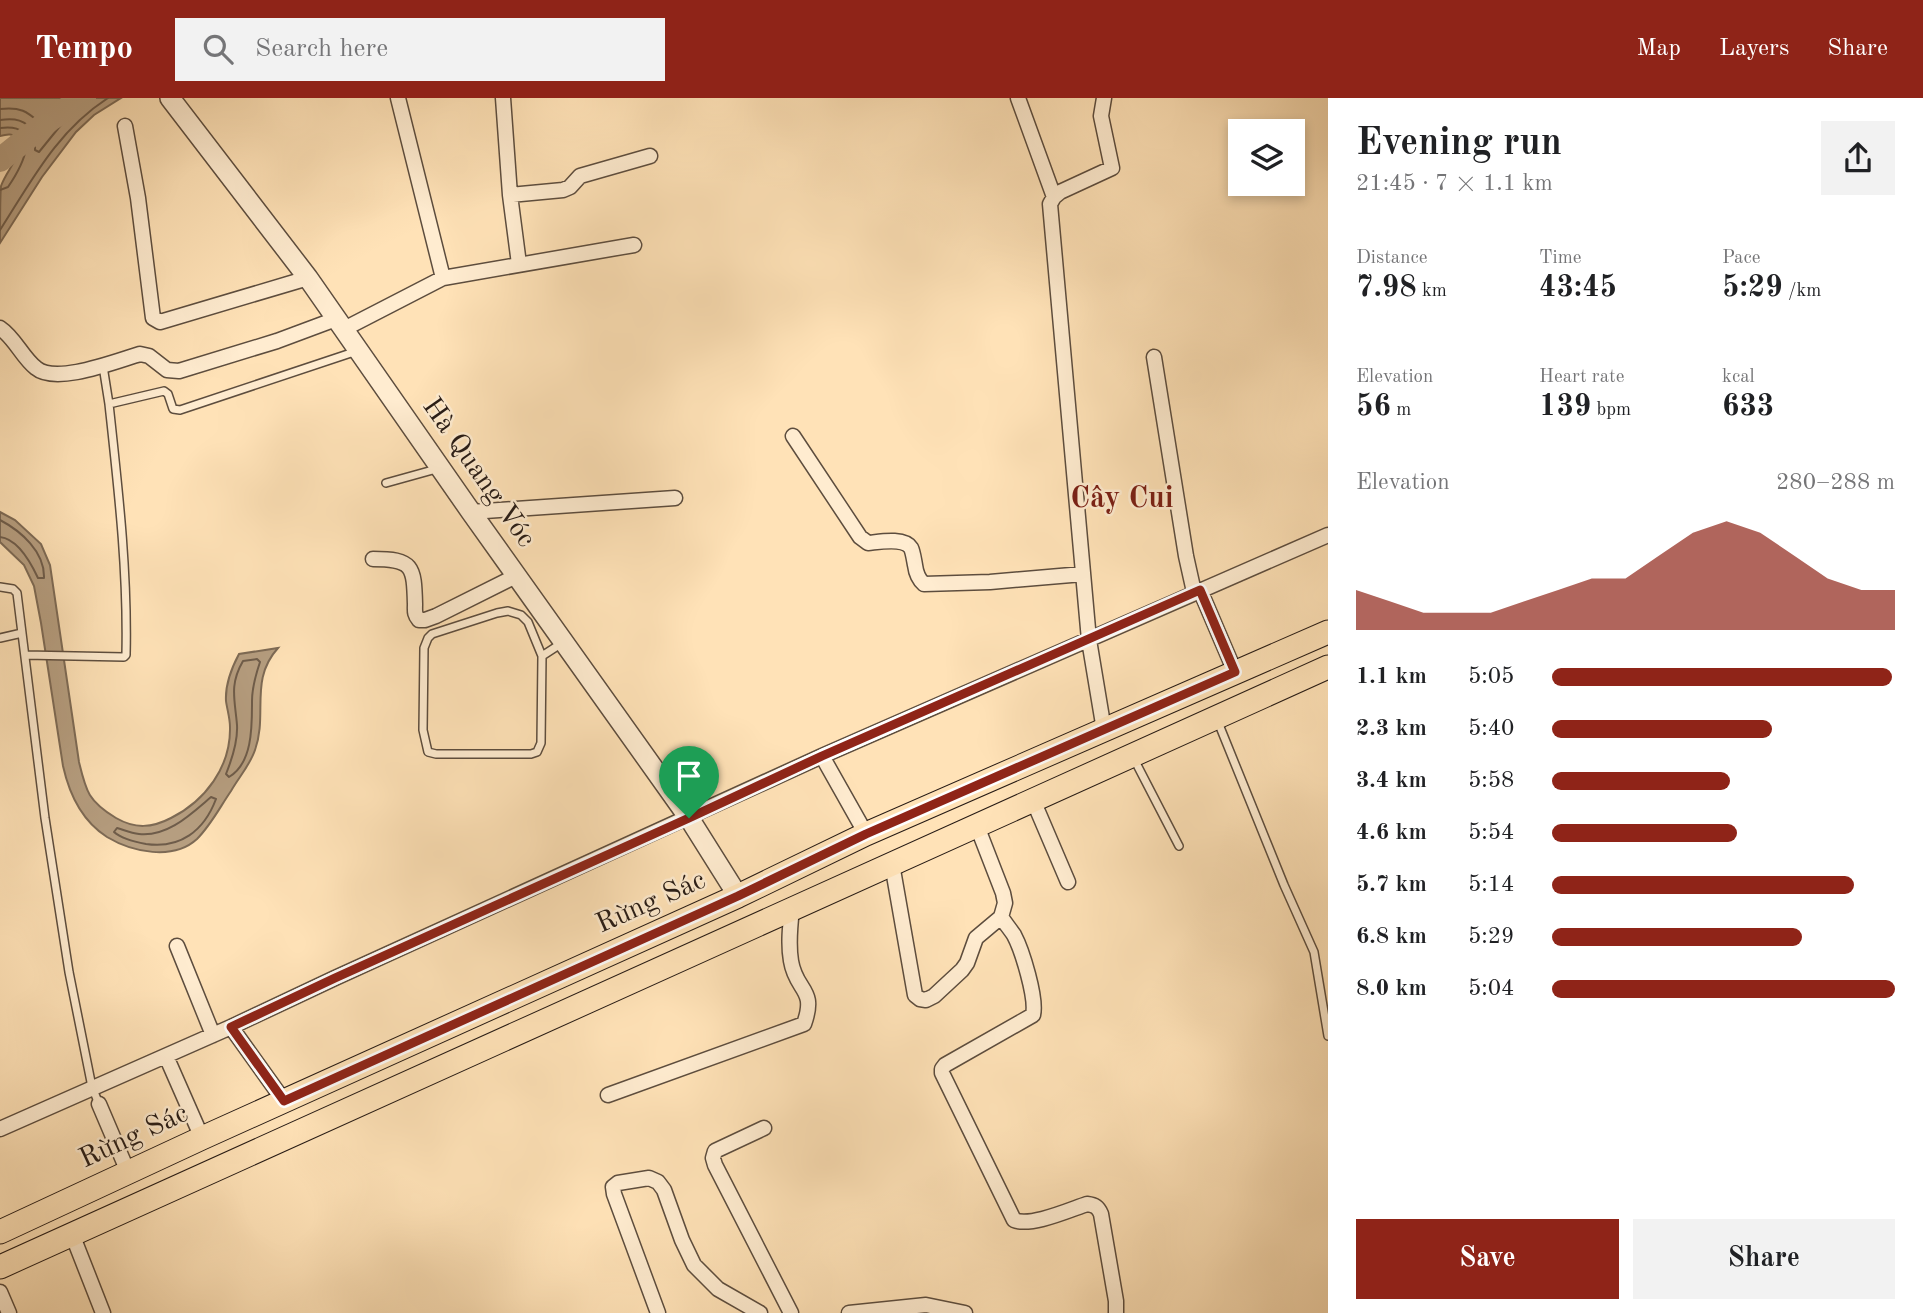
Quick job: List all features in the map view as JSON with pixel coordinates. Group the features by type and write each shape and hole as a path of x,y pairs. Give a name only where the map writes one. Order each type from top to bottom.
{"main road":[{"name":"Rừng Sác","path":"0,1232 128,1172 197,1129 284,1101 735,891 863,827 1232,665 1328,632"},
{"path":"0,1267 1328,667"},
{"path":"735,891 755,926"}],"street":[{"path":"398,98 443,278"},
{"path":"503,98 510,195 519,264"},
{"path":"1018,98 1054,197"},
{"path":"1102,722 1089,640 1050,204 1054,197 1112,168 1101,116 1104,98"},
{"name":"Hà Quang Vóc","path":"175,105 308,278 689,818 735,891"},
{"path":"125,126 138,198 153,318 156,321 308,278"},
{"path":"510,195 563,190 580,176 650,156"},
{"path":"0,328 37,369 46,374 56,376 86,370 140,354 149,356 167,370 179,371 340,324 443,278 634,245"},
{"path":"1154,357 1186,556 1197,591 1232,665"},
{"path":"793,436 860,537 868,543 901,542 907,545 911,548 916,573 924,584 990,582 1083,574"},
{"path":"471,512 675,498"},
{"path":"0,1129 92,1087 168,1063 213,1035 822,756 1328,535"},
{"path":"373,559 404,562 410,567 414,581 415,615 419,620 436,616 516,576"},
{"path":"822,756 863,827"},
{"path":"1033,800 1068,882"},
{"path":"892,864 915,995 926,1000 962,970 976,939 1001,917 1005,904 1003,892 976,826"},
{"path":"608,1095 804,1024 810,1005 791,963 789,946 792,909"},
{"path":"1001,917 1019,947 1034,1003 1033,1015 945,1065 942,1073 1014,1220 1037,1220 1087,1204 1098,1207 1104,1226 1116,1313"},
{"path":"177,946 213,1035"},
{"path":"231,1027 284,1101"},
{"path":"168,1063 197,1129"},
{"path":"99,1104 128,1172"},
{"path":"764,1128 715,1151 713,1158 791,1313"},
{"path":"658,1313 614,1194 613,1187 618,1183 649,1178 658,1182 664,1190 694,1265 718,1289 760,1313"},
{"path":"72,1234 103,1313"},
{"path":"0,1292 9,1313"},
{"path":"849,1313 926,1305 965,1313"}],"lane":[{"path":"109,404 164,391 168,394 173,409 180,410 358,350"},
{"path":"25,655 126,655 125,578 118,487 103,365"},
{"path":"386,483 440,468"},
{"path":"0,587 16,592 45,818 69,972 92,1087 99,1104"},
{"path":"508,611 521,615 527,622 542,656 541,743 537,752 428,752 423,730 424,648 432,634 508,611"},
{"path":"0,638 22,634"},
{"path":"542,656 563,642"},
{"path":"1216,718 1314,952 1328,1035"},
{"path":"1132,756 1179,846"}],"water":[{"path":"0,98 121,98 94,115 76,132 42,177 0,243 1,186 16,158 19,139 8,134 0,136"},
{"path":"0,512 15,520 41,544 50,565 84,781 99,806 123,822 143,826 164,821 183,811 205,792 221,769 226,756 230,720 226,689 239,654 278,648 264,672 259,737 253,755 211,822 197,839 187,846 165,852 128,847 98,830 78,806 63,766 34,586 24,565 0,542"}],"waterway":[{"path":"0,160 52,118 84,98"}],"district":[{"name":"Cây Cui","path":"1122,499"}],"route":[{"path":"1200,590 1235,672 866,834 738,896 284,1101 231,1027 689,818 822,756 1200,590"}]}
